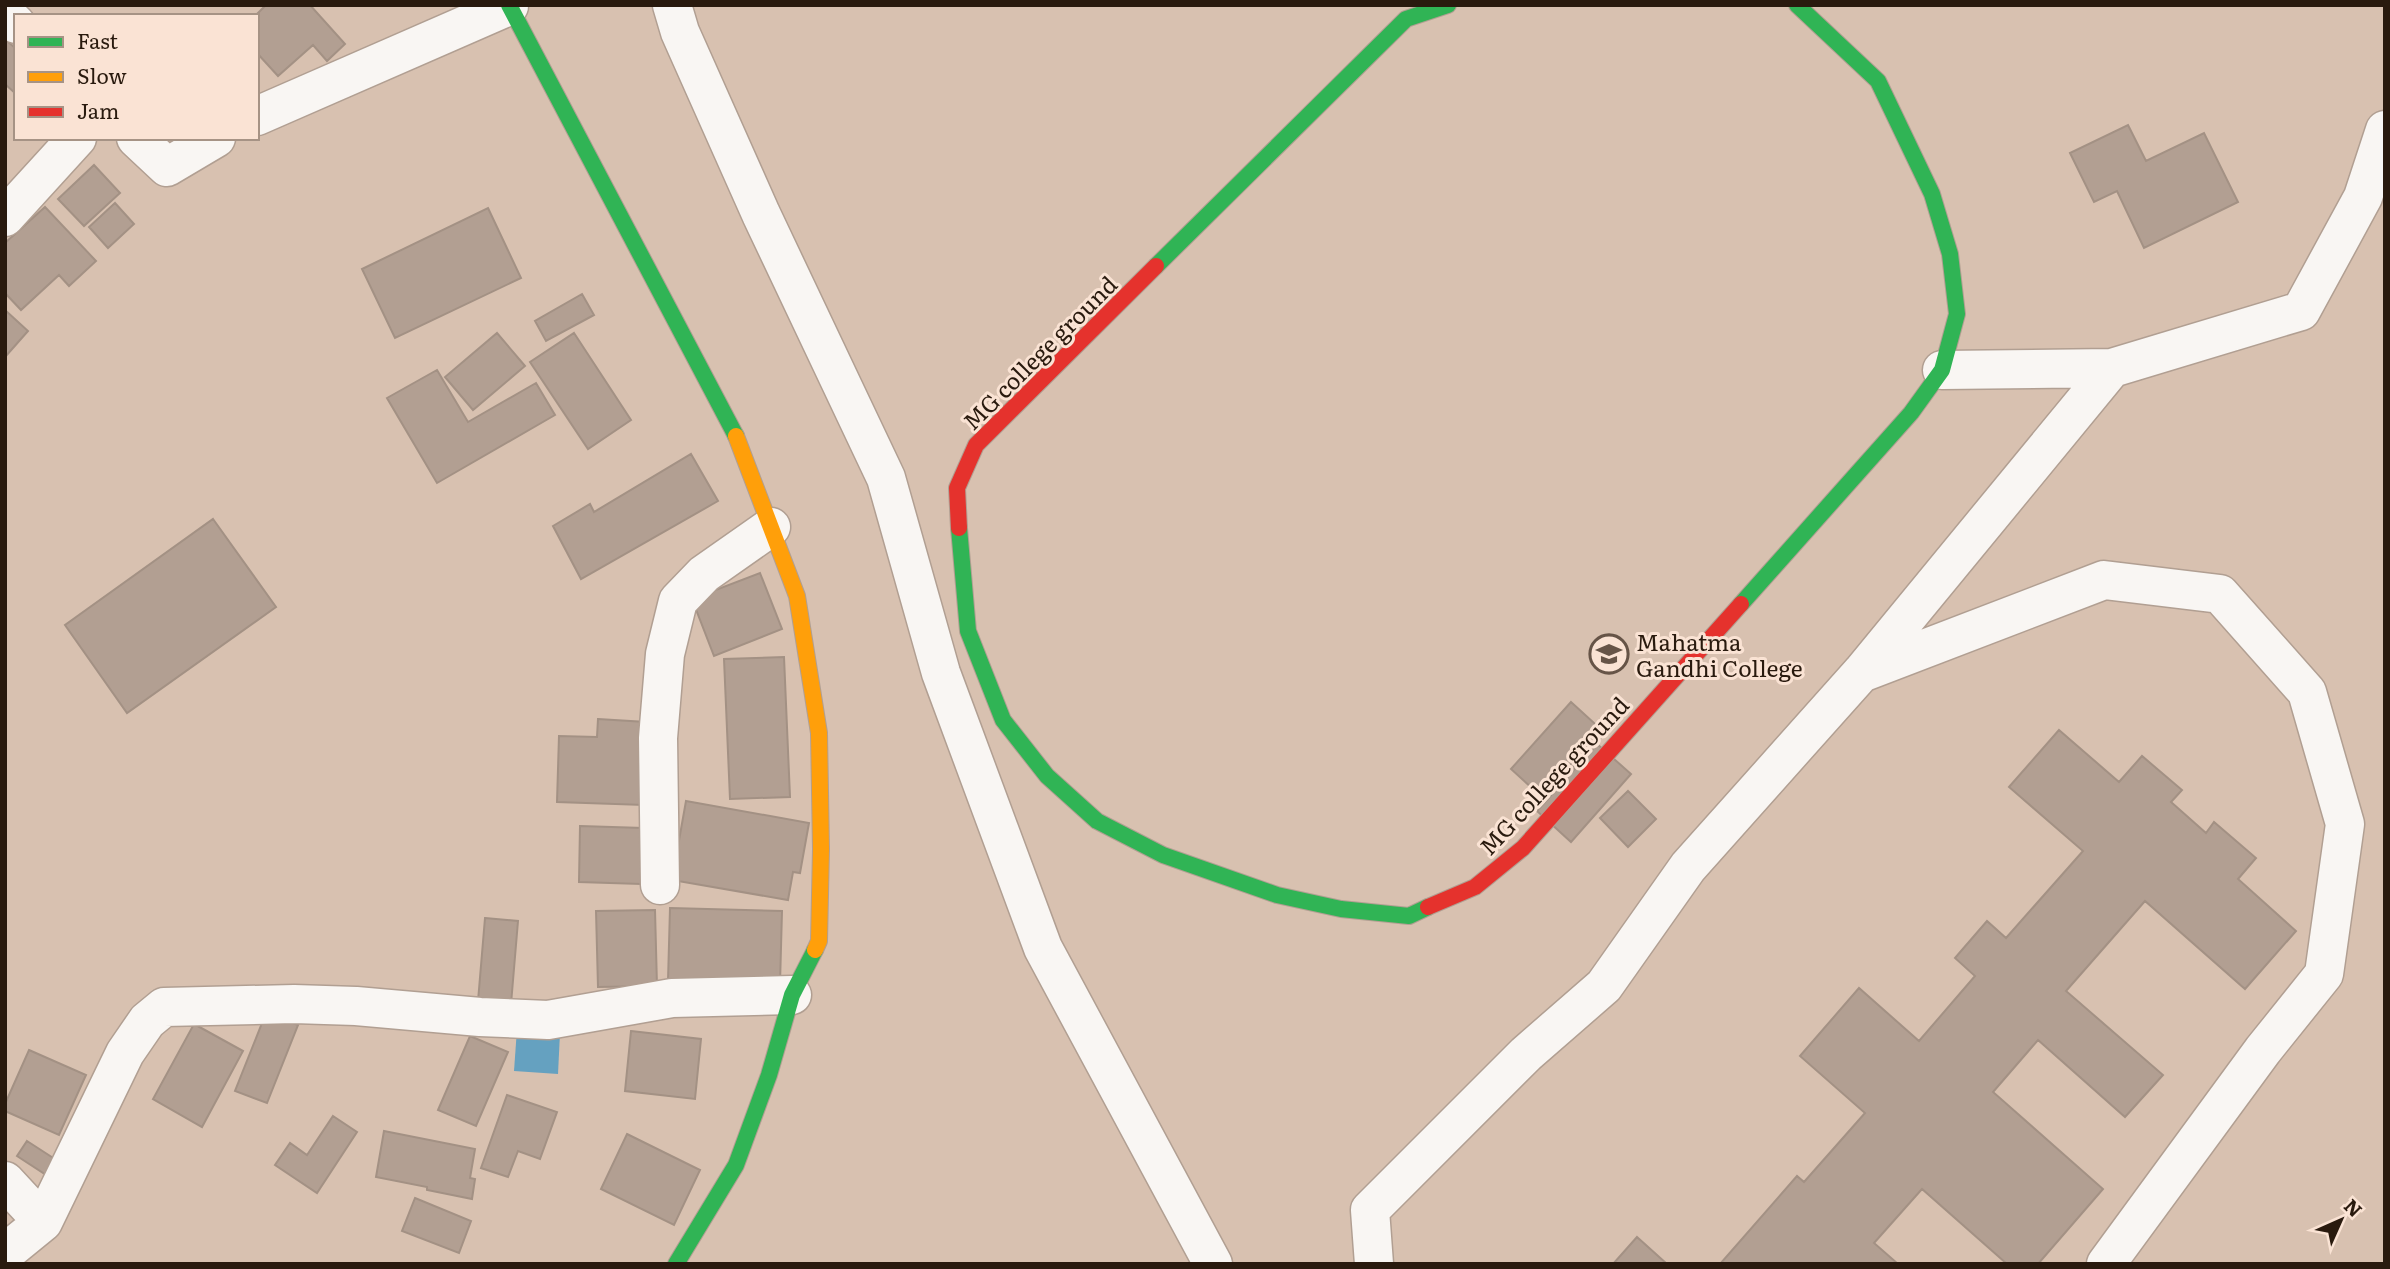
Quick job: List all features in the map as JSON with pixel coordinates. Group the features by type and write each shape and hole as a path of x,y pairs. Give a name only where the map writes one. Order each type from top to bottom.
{"street":[{"path":"672,5 680,32 761,214 887,478 941,673 1043,948 1213,1264"},
{"name":"MG college ground","path":"1448,5 1406,19 976,445 957,488 968,631 1003,720 1047,776 1097,821 1163,855 1277,895 1341,909 1409,916 1475,887 1522,848 1911,413 1942,370 1957,314 1950,254 1932,194 1878,81 1797,5"},
{"path":"259,115 509,6 742,447 797,596 819,733 819,941 792,995 769,1076 736,1165 676,1264"},
{"path":"1942,370 2112,368 2301,311 2363,197 2385,130"},
{"path":"5,217 75,140"},
{"path":"138,140 167,167 213,140"},
{"path":"1374,1264 1370,1210 1526,1054 1604,986 1688,867 1862,672 2112,368"},
{"path":"660,885 658,738 665,654 678,601 704,574 771,527"},
{"path":"1862,672 2104,580 2220,594 2307,692 2345,824 2324,974 2263,1049 2106,1264"},
{"path":"5,1254 43,1222 125,1053 148,1021 164,1007 293,1004 356,1006 548,1020 672,998 792,995"},
{"path":"5,1181 43,1222"}],"water":[{"path":"517,1029 560,1033 558,1074 514,1071"}],"building":[{"path":"266,5 310,5 345,44 327,61 313,45 278,76 259,55 257,14"},
{"path":"5,39 14,47 14,92 5,84"},
{"path":"2128,125 2146,161 2204,133 2238,202 2144,248 2117,191 2094,202 2070,153"},
{"path":"94,165 120,193 84,226 58,199"},
{"path":"115,203 134,224 108,248 89,227"},
{"path":"45,207 96,261 69,286 59,275 21,310 5,293 5,243"},
{"path":"488,208 521,278 395,338 362,269"},
{"path":"582,294 594,315 546,341 535,321"},
{"path":"5,310 28,331 5,357"},
{"path":"497,333 525,366 473,410 445,377"},
{"path":"574,333 631,420 588,449 530,362"},
{"path":"437,370 468,422 536,383 555,415 437,483 387,398"},
{"path":"691,454 718,501 581,579 553,526 590,504 594,512"},
{"path":"213,519 276,607 127,713 65,625"},
{"path":"760,573 782,629 714,656 692,599"},
{"path":"784,657 790,797 730,799 724,659"},
{"path":"1571,702 1605,733 1545,800 1511,769"},
{"path":"598,719 646,722 644,805 557,802 559,736 597,737"},
{"path":"2059,730 2119,782 2142,756 2182,790 2171,802 2206,833 2214,822 2256,858 2238,879 2296,931 2245,989 2145,901 2066,991 2163,1075 2125,1117 2038,1040 1993,1092 2103,1189 2038,1264 2007,1264 1922,1189 1874,1243 1898,1264 1720,1264 1797,1176 1804,1182 1865,1113 1800,1056 1859,988 1919,1041 1975,976 1955,958 1987,921 2006,938 2083,851 2009,787"},
{"path":"1597,744 1631,774 1571,842 1537,811"},
{"path":"1628,791 1656,819 1628,847 1600,818"},
{"path":"686,801 809,823 800,873 793,872 788,900 672,880"},
{"path":"580,826 643,828 641,884 579,882"},
{"path":"670,908 782,911 780,984 668,981"},
{"path":"655,910 657,986 598,987 596,911"},
{"path":"485,918 518,921 510,1016 477,1013"},
{"path":"266,1013 298,1025 267,1103 235,1091"},
{"path":"194,1024 243,1051 202,1127 153,1099"},
{"path":"631,1031 701,1039 695,1099 625,1091"},
{"path":"470,1036 508,1052 476,1126 438,1110"},
{"path":"29,1050 86,1075 59,1135 5,1111 5,1104"},
{"path":"507,1095 557,1112 540,1159 518,1151 508,1177 481,1168"},
{"path":"333,1116 357,1132 317,1193 275,1165 290,1143 307,1155"},
{"path":"384,1131 475,1149 470,1178 475,1179 472,1199 376,1177"},
{"path":"627,1134 700,1170 674,1225 601,1189"},
{"path":"27,1141 64,1165 54,1180 17,1156"},
{"path":"415,1198 471,1221 459,1253 402,1231"},
{"path":"1637,1237 1667,1264 1613,1264"}],"traffic: fast":[{"path":"509,5 736,436"},
{"path":"1156,266 1406,19 1448,5"},
{"path":"1741,604 1911,413 1942,370 1957,314 1950,254 1932,194 1878,81 1797,5"},
{"path":"959,528 968,631 1003,720 1047,776 1097,821 1163,855 1277,895 1341,909 1409,916 1428,907"},
{"path":"676,1264 736,1165 769,1075 792,995 815,950"}],"traffic: slow":[{"path":"736,436 797,596 819,733 821,849 819,941 815,950"}],"traffic: jam":[{"path":"959,528 957,488 976,445 1156,266"},
{"path":"1428,907 1475,887 1523,848 1741,604"}],"place":[{"name":"Mahatma Gandhi College","path":"1609,654"}]}
